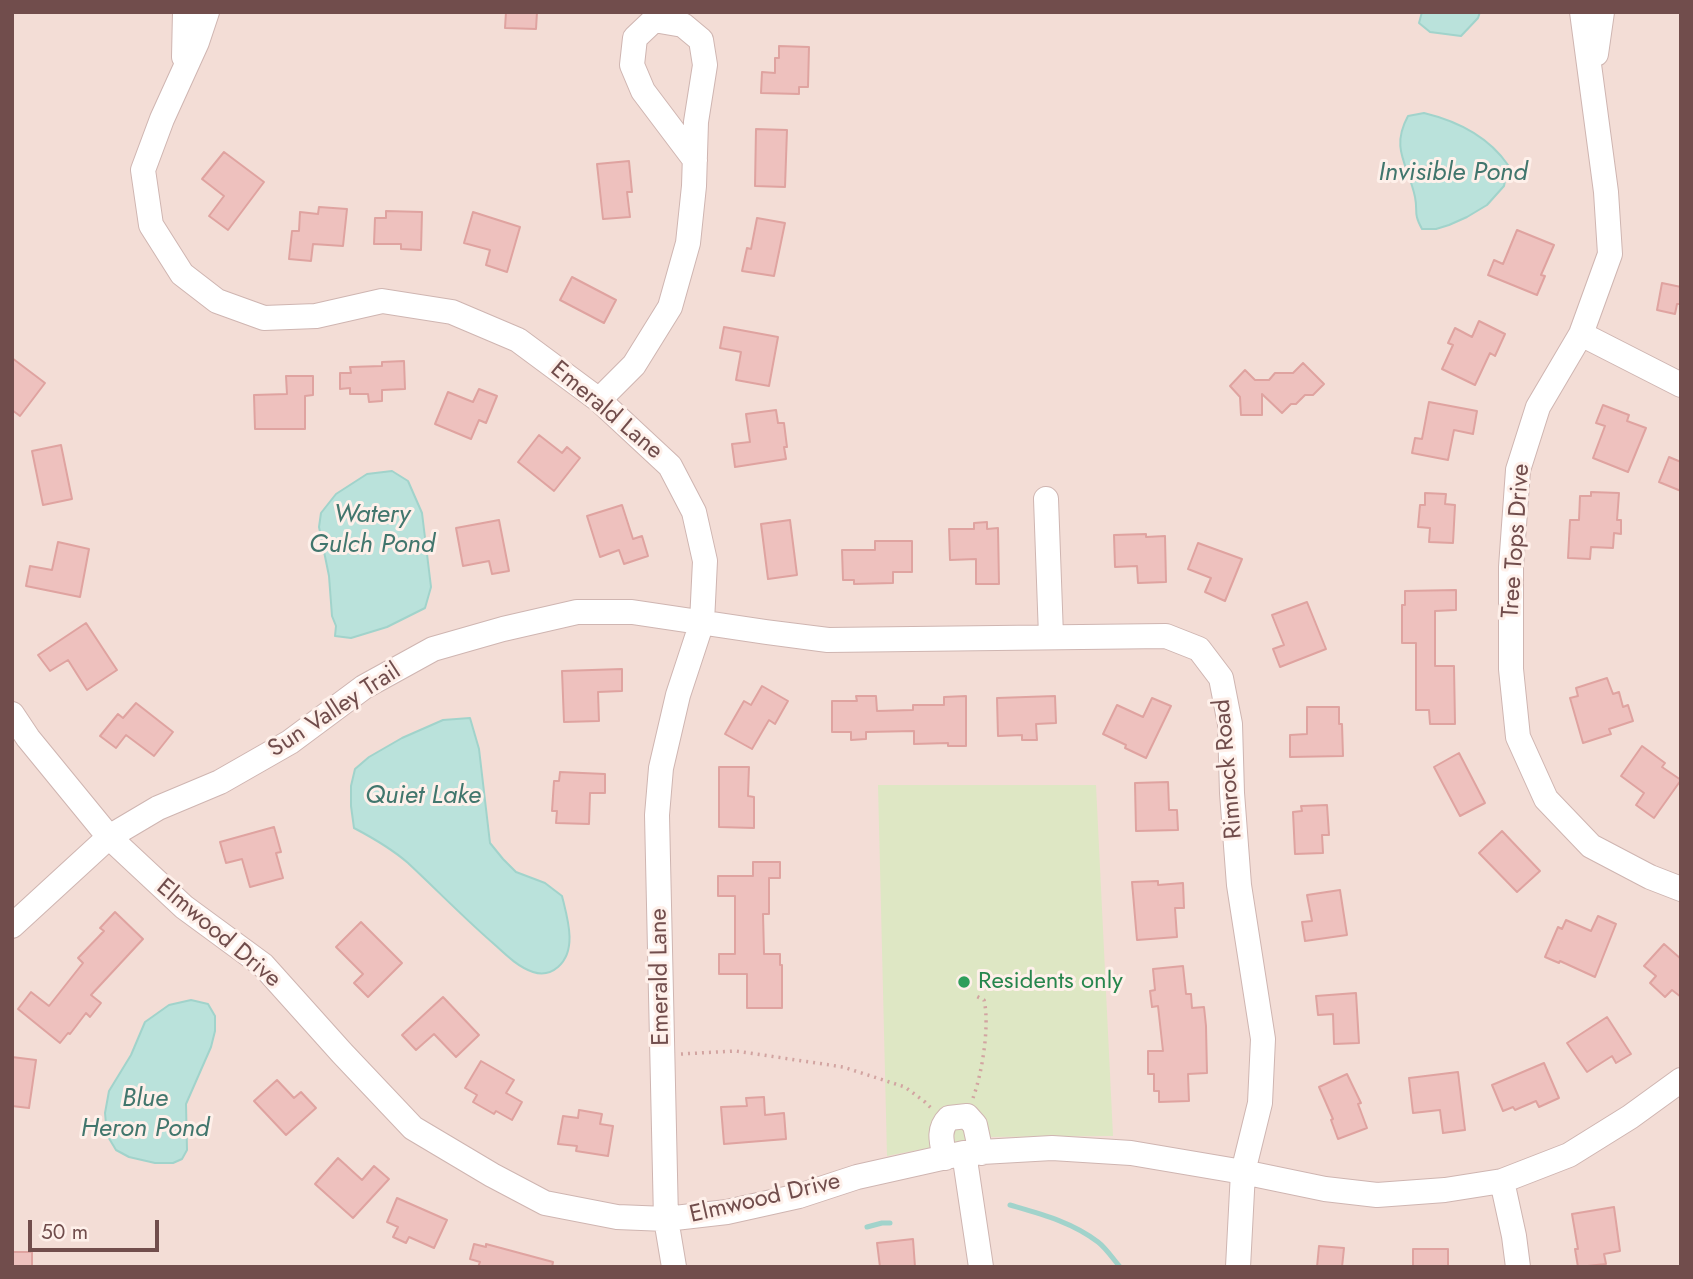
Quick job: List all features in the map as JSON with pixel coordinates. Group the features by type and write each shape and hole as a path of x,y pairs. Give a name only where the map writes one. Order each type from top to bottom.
{"street":[{"name":"Emerald Lane","path":"183,72 185,12"},
{"name":"Emerald Lane","path":"207,12 197,42 162,119 144,170 151,225 182,274 217,301 264,318 316,316 382,301 452,312 518,340 599,400 670,466 694,512 705,561 702,622 678,695 661,768 657,815 666,1220 674,1267"},
{"name":"Tree Tops Drive","path":"1582,12 1606,192 1610,254 1581,334 1538,407 1518,470 1511,567 1511,669 1518,737 1546,799 1591,846 1650,877 1681,889"},
{"name":"Tree Tops Drive","path":"1591,89 1602,12"},
{"path":"599,400 634,365 670,307 688,243 694,186 695,160 696,122 705,65 701,40 683,25 654,20 635,38 632,65 643,91 695,160"},
{"path":"1581,334 1681,385"},
{"path":"1046,499 1051,636"},
{"name":"Sun Valley Trail","path":"12,926 109,837 158,808 220,782 290,742 364,687 433,649 577,612 632,612 702,622"},
{"name":"Rimrock Road","path":"702,622 828,640 1166,636 1199,649 1221,678 1230,724 1239,885 1263,1039 1260,1103 1243,1172 1238,1267"},
{"name":"Elmwood Drive","path":"12,714 28,738 109,837 184,907 263,965 413,1128 545,1203 617,1217 666,1220 739,1209 799,1196 960,1139 1131,1153 1325,1189 1377,1195 1444,1190 1502,1181 1569,1155 1630,1117 1681,1080"},
{"path":"960,1139 981,1267"},
{"path":"1502,1181 1518,1267"}],"path":[{"path":"663,1055 736,1051 843,1067 905,1087 925,1102 960,1139 979,1083 984,1042 986,1010 984,1000 976,996"}],"shaded area":[{"path":"12,12 1681,12 1681,1267 12,1267"}],"green space":[{"path":"878,785 1096,785 1113,1136 985,1137 887,1156"}],"water":[{"path":"1422,12 1480,12 1478,18 1461,36 1430,32 1419,23"},
{"name":"Invisible Pond","path":"1424,113 1471,131 1491,146 1508,165 1504,186 1487,205 1467,217 1436,229 1422,229 1419,224 1415,197 1400,147 1408,116"},
{"name":"Watery Gulch Pond","path":"392,471 408,481 422,513 431,587 425,608 387,627 351,638 335,636 329,576 319,527 321,513 336,494 367,474"},
{"name":"Quiet Lake","path":"470,718 479,749 490,843 516,872 545,883 562,896 568,923 568,952 558,967 549,972 536,973 517,964 402,858 354,828 351,786 355,769 369,757 402,738 443,720"},
{"name":"Blue Heron Pond","path":"191,1000 208,1004 215,1016 215,1031 211,1047 186,1104 187,1150 182,1159 173,1163 155,1163 129,1157 116,1150 107,1135 105,1113 109,1091 131,1055 145,1022 169,1005"}],"building":[{"path":"506,12 537,12 536,29 505,28"},
{"path":"779,46 809,47 808,87 799,87 799,94 761,93 762,72 775,73 775,58 779,58"},
{"path":"756,129 787,130 785,187 755,186"},
{"path":"224,152 264,182 228,230 209,216 224,196 202,179"},
{"path":"629,161 632,192 627,192 630,217 603,219 597,164"},
{"path":"319,207 347,209 343,246 313,244 311,261 289,259 292,231 299,231 300,212 318,214"},
{"path":"386,211 422,212 421,250 401,249 401,244 374,244 375,218 386,218"},
{"path":"473,212 520,227 507,272 486,265 490,250 464,243"},
{"path":"757,218 785,223 774,276 742,271 747,248 751,249"},
{"path":"1517,230 1554,245 1541,275 1545,276 1537,295 1488,275 1494,260 1503,264"},
{"path":"572,277 616,300 604,323 560,300"},
{"path":"1662,283 1681,287 1681,304 1677,304 1675,314 1657,310"},
{"path":"1479,321 1505,334 1495,356 1490,353 1475,385 1442,369 1453,345 1448,343 1455,328 1472,337"},
{"path":"724,327 778,337 769,386 736,380 741,352 720,348"},
{"path":"12,358 45,383 20,416 12,410"},
{"path":"404,361 405,389 382,390 382,401 369,402 368,394 350,394 350,388 340,389 340,373 351,373 350,367 382,366 382,362"},
{"path":"1303,363 1324,384 1313,395 1305,395 1282,413 1262,394 1262,415 1241,415 1240,397 1230,386 1245,370 1255,380 1269,380 1275,373 1293,373"},
{"path":"286,376 313,376 313,395 305,396 305,429 255,429 254,395 287,394"},
{"path":"479,389 497,396 486,423 479,420 471,439 435,424 448,392 473,402"},
{"path":"1429,402 1477,411 1473,434 1454,430 1448,460 1412,453 1415,438 1422,439"},
{"path":"1603,405 1629,415 1627,421 1646,428 1628,472 1593,458 1605,426 1596,423"},
{"path":"776,410 778,423 784,423 786,459 735,467 732,444 750,442 746,414"},
{"path":"539,435 562,453 567,447 580,458 554,491 518,462"},
{"path":"61,445 72,499 43,505 32,451"},
{"path":"1669,457 1681,462 1681,491 1659,482"},
{"path":"1591,492 1619,493 1617,520 1621,520 1621,534 1614,533 1613,548 1591,547 1590,559 1568,558 1570,520 1579,520 1580,496 1591,496"},
{"path":"1425,493 1446,494 1445,504 1455,505 1453,543 1429,542 1430,528 1418,527 1420,505 1425,505"},
{"path":"622,505 633,539 642,536 648,556 624,564 619,550 600,557 587,516"},
{"path":"499,520 509,571 492,574 489,561 463,566 456,528"},
{"path":"790,520 797,575 768,579 761,524"},
{"path":"987,522 987,529 998,528 999,584 976,584 976,559 950,560 949,529 974,529 974,523"},
{"path":"1146,534 1146,537 1165,536 1166,582 1138,583 1137,566 1115,567 1114,535"},
{"path":"875,541 912,541 912,572 893,572 893,583 854,584 854,580 843,580 842,550 875,550"},
{"path":"58,542 89,549 80,597 26,586 30,566 52,570"},
{"path":"1198,543 1242,559 1225,601 1205,592 1211,578 1188,569"},
{"path":"1456,590 1456,610 1435,611 1435,666 1454,666 1455,724 1430,724 1429,710 1416,710 1416,643 1402,643 1402,605 1405,605 1405,591"},
{"path":"1307,602 1326,649 1280,667 1273,649 1284,645 1272,615"},
{"path":"86,623 117,670 87,690 68,660 50,671 38,655"},
{"path":"622,669 622,691 598,692 599,721 564,722 562,671"},
{"path":"1607,678 1613,694 1619,692 1623,707 1628,705 1633,721 1609,729 1611,734 1583,743 1570,698 1578,696 1576,688"},
{"path":"762,686 788,701 775,724 769,720 752,749 725,734 744,701 751,705"},
{"path":"856,696 876,696 877,711 913,710 913,705 944,705 944,697 966,696 966,746 948,746 948,743 914,744 914,731 866,732 866,739 851,740 851,732 832,732 832,701 857,701"},
{"path":"1055,696 1056,723 1036,724 1037,740 1022,740 1022,735 998,736 997,698"},
{"path":"1152,698 1171,706 1146,758 1103,734 1117,705 1143,717"},
{"path":"136,703 173,732 154,756 126,735 116,748 100,736 118,714 123,718"},
{"path":"1307,707 1339,707 1343,756 1290,757 1290,735 1307,734"},
{"path":"1642,746 1665,763 1662,767 1681,780 1654,818 1636,805 1644,793 1621,776"},
{"path":"1459,753 1485,803 1460,816 1434,767"},
{"path":"719,767 749,767 748,796 754,797 754,828 719,827"},
{"path":"560,772 605,774 605,793 590,793 589,824 556,823 557,811 552,811 554,781 559,781"},
{"path":"1168,782 1169,810 1177,810 1178,830 1136,831 1135,783"},
{"path":"1327,805 1329,835 1322,835 1323,853 1295,854 1293,812 1302,811 1301,806"},
{"path":"274,827 281,852 276,853 283,878 250,887 242,859 226,863 220,842"},
{"path":"1502,831 1540,871 1517,892 1479,853"},
{"path":"753,862 780,862 780,878 769,878 769,914 763,914 764,954 780,954 782,1008 747,1008 747,974 719,974 719,954 735,954 735,896 718,896 718,876 753,876"},
{"path":"1158,881 1158,885 1183,883 1184,908 1175,908 1177,937 1137,940 1132,882"},
{"path":"1340,890 1347,935 1305,941 1302,922 1312,921 1307,895"},
{"path":"115,912 143,939 91,995 101,1003 90,1017 86,1013 60,1043 18,1009 31,992 49,1006 83,963 78,958 104,931 100,928"},
{"path":"1598,916 1616,924 1595,977 1545,957 1558,927 1562,929 1566,920 1591,931"},
{"path":"361,922 402,963 368,997 354,983 363,974 336,947"},
{"path":"1664,944 1681,959 1681,997 1672,990 1665,997 1650,983 1656,976 1644,966"},
{"path":"1183,966 1186,994 1191,994 1192,1008 1204,1007 1207,1073 1188,1074 1189,1101 1159,1102 1159,1091 1154,1091 1154,1074 1148,1074 1148,1051 1163,1051 1158,1006 1152,1007 1150,991 1155,990 1153,969"},
{"path":"1356,993 1359,1043 1334,1044 1333,1014 1318,1015 1316,996"},
{"path":"443,997 479,1035 456,1057 434,1034 416,1050 402,1035"},
{"path":"1607,1017 1631,1054 1616,1063 1612,1056 1587,1072 1567,1043"},
{"path":"12,1057 36,1060 29,1108 12,1106"},
{"path":"481,1061 514,1080 506,1093 522,1102 512,1120 473,1102 477,1095 465,1088"},
{"path":"1544,1063 1559,1098 1539,1107 1536,1101 1515,1110 1513,1107 1503,1111 1492,1085"},
{"path":"1458,1072 1465,1130 1443,1133 1440,1110 1413,1113 1409,1078"},
{"path":"1347,1074 1361,1103 1358,1104 1367,1128 1338,1139 1331,1120 1333,1119 1319,1087"},
{"path":"277,1080 294,1098 301,1092 316,1108 286,1135 254,1101"},
{"path":"764,1097 765,1115 784,1113 786,1139 724,1144 721,1107 747,1106 746,1098"},
{"path":"579,1110 602,1114 600,1124 613,1126 608,1156 576,1151 577,1146 558,1144 563,1116 578,1118"},
{"path":"338,1158 362,1180 374,1166 389,1179 353,1218 315,1184"},
{"path":"397,1198 447,1220 434,1248 409,1237 406,1243 393,1237 398,1227 387,1222"},
{"path":"1614,1207 1620,1251 1604,1254 1606,1264 1578,1267 1572,1214"},
{"path":"913,1239 915,1267 880,1267 877,1243"},
{"path":"474,1244 486,1247 486,1244 553,1262 552,1267 478,1267 480,1262 470,1259"},
{"path":"1319,1246 1344,1248 1342,1267 1317,1267"},
{"path":"1413,1249 1448,1249 1448,1267 1413,1267"},
{"path":"12,1252 32,1252 32,1267 12,1267"}],"waterway":[{"path":"1010,1205 1056,1219 1078,1229 1101,1244 1120,1267"},
{"path":"867,1227 890,1223"}],"place":[{"name":"Residents only","path":"964,982"}]}
